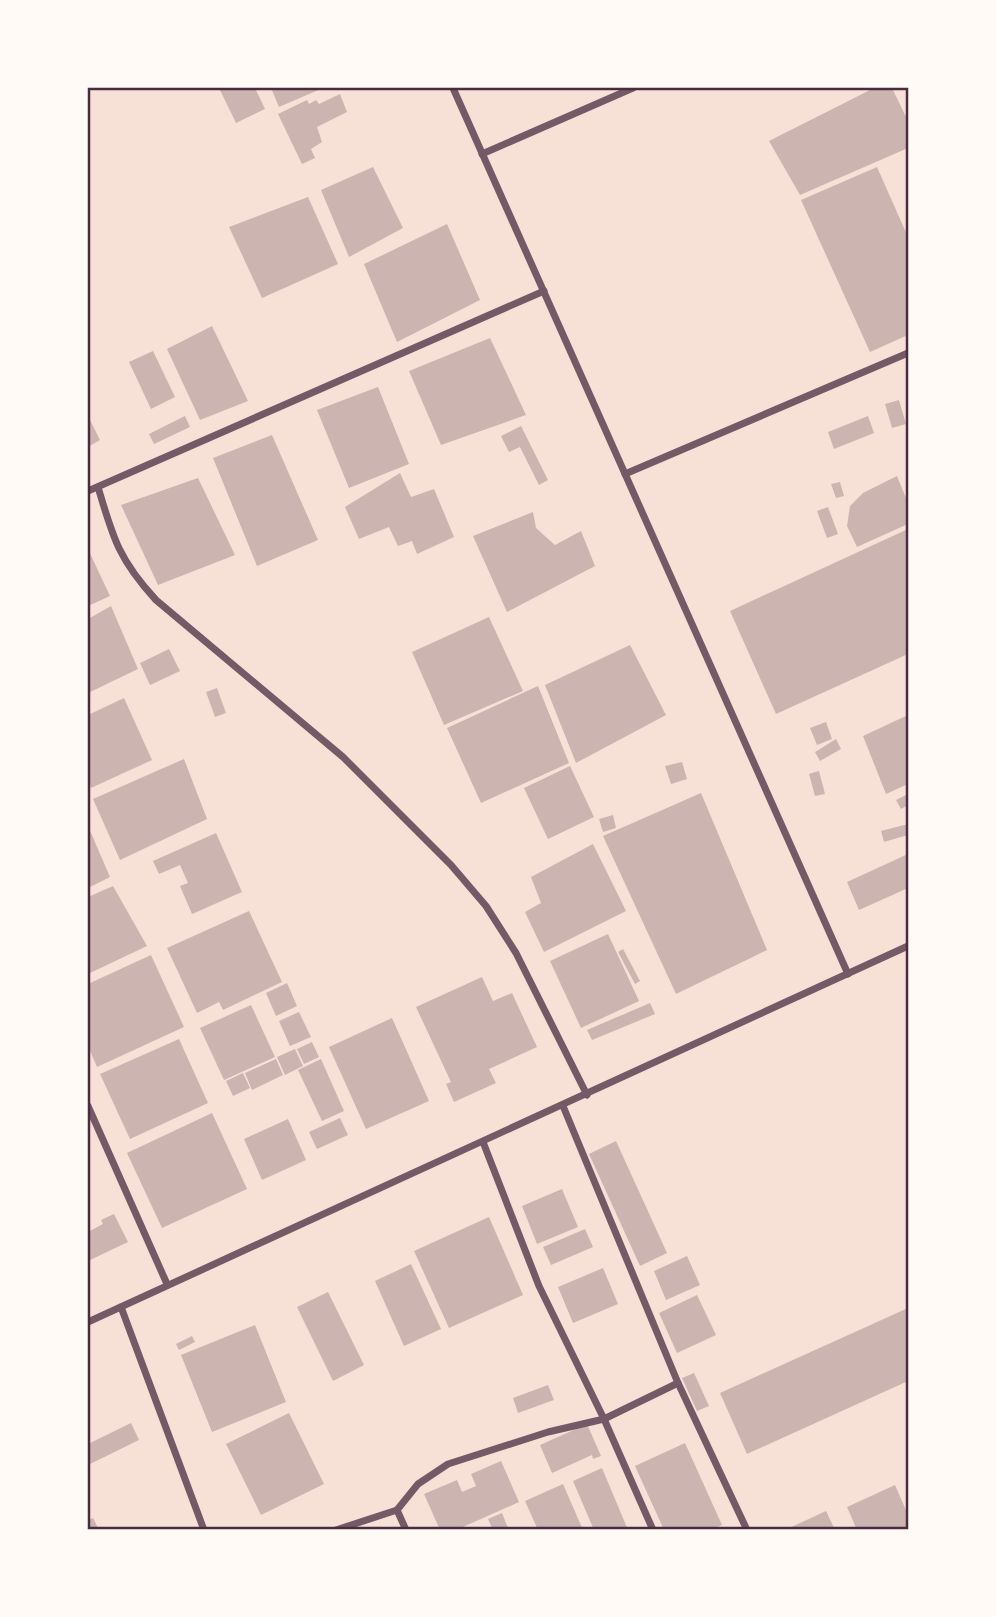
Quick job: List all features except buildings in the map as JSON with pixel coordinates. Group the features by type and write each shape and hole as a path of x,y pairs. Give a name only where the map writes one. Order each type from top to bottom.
{"street":[{"path":"453,88 848,974"},
{"path":"482,153 633,88"},
{"path":"88,491 544,292"},
{"path":"625,474 908,353"},
{"path":"98,487 113,535 130,572 156,600 343,757 451,865 486,906 516,953 587,1094"},
{"path":"88,1322 908,946"},
{"path":"88,1106 167,1284"},
{"path":"564,1106 678,1383 747,1530"},
{"path":"483,1142 539,1286 604,1419 653,1530"},
{"path":"121,1307 204,1530"},
{"path":"336,1530 397,1510 418,1484 448,1464 548,1432 604,1419 678,1383"},
{"path":"397,1510 406,1530"}]}
